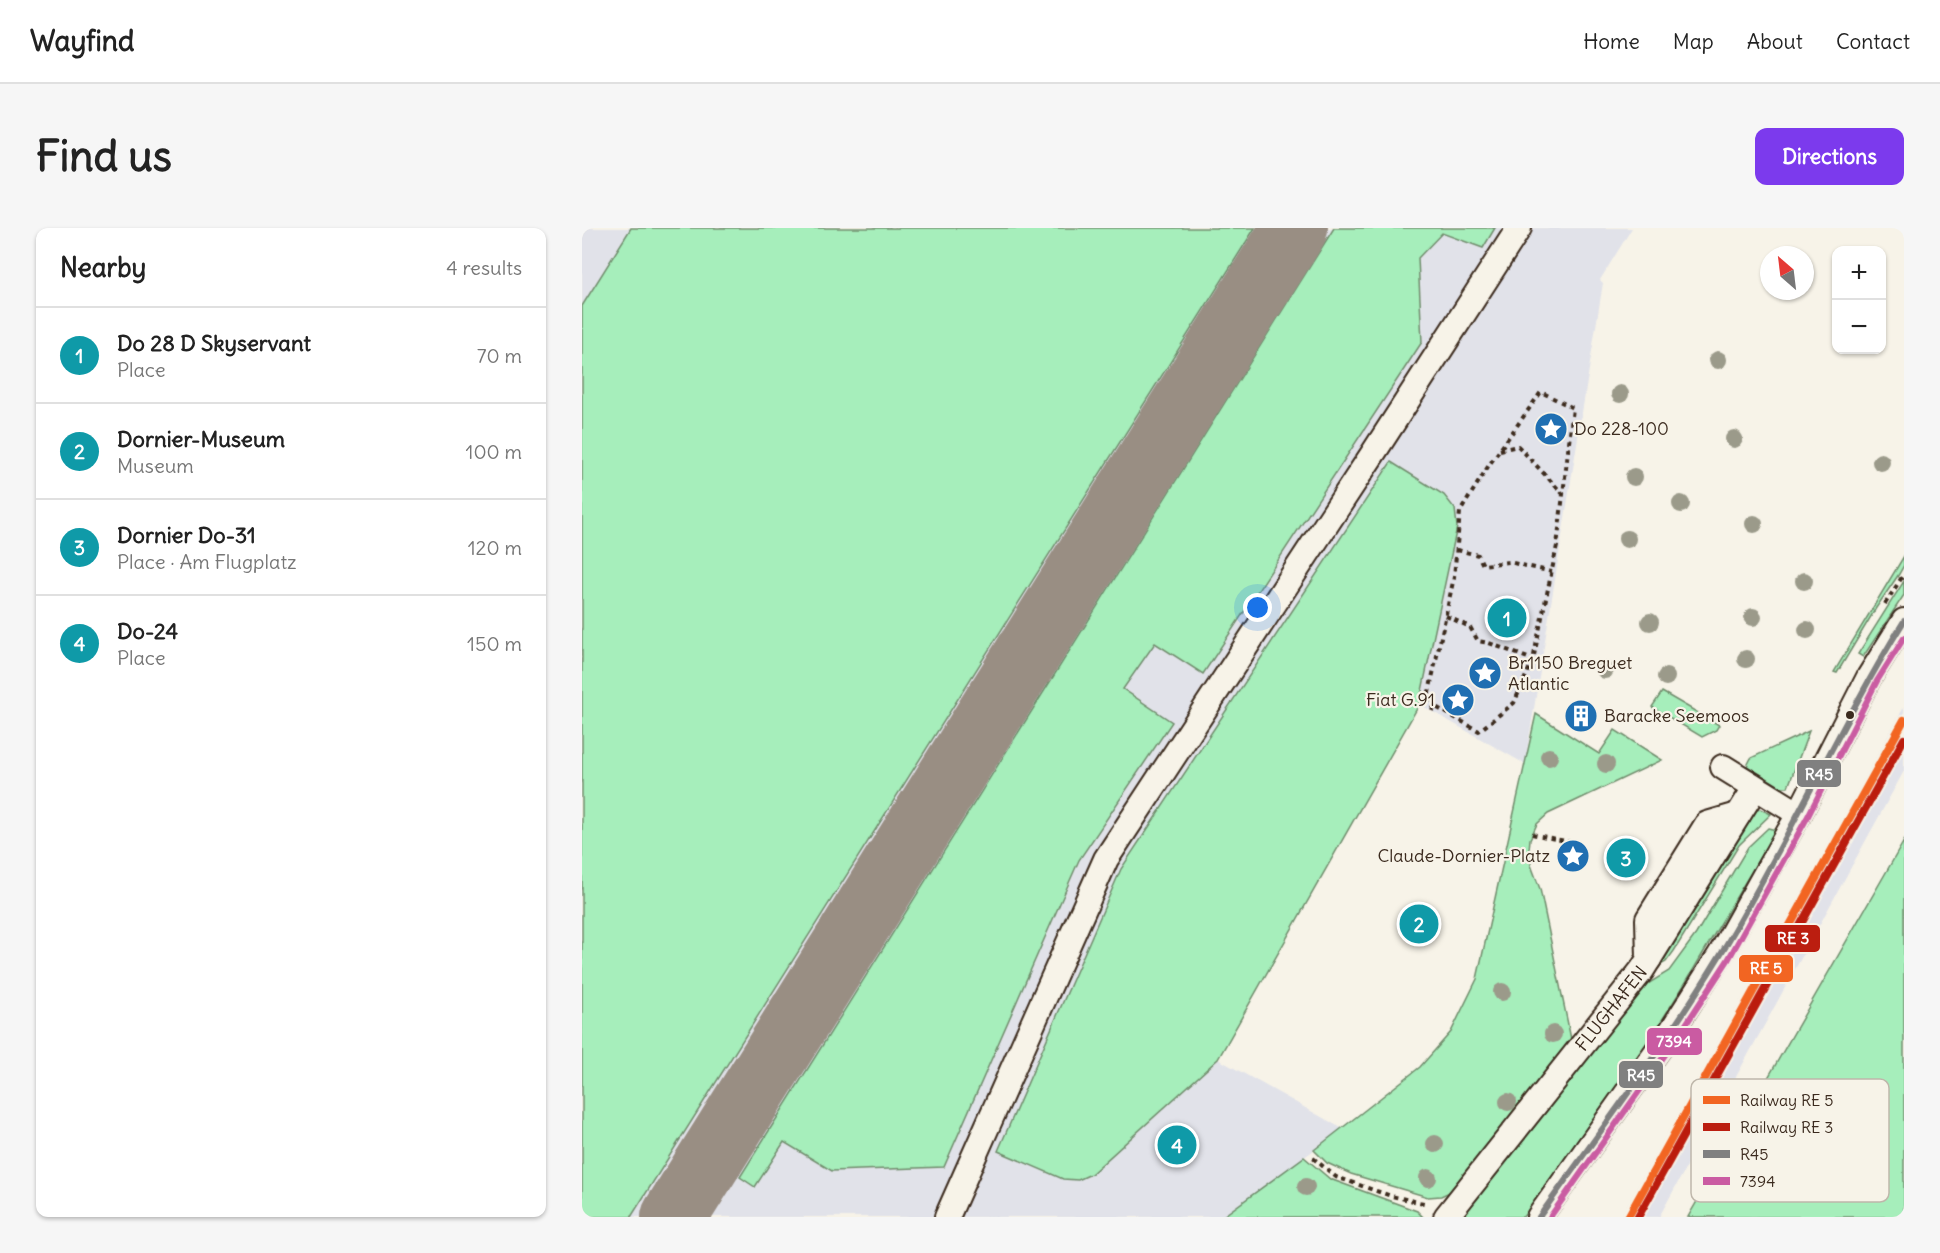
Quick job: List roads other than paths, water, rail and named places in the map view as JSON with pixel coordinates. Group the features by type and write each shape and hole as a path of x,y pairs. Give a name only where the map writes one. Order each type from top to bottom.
{"street":[{"path":"947,1217 1106,859 1519,228"},
{"path":"1539,1217 1672,1030 1720,955 1791,809 1904,621"},
{"path":"1723,767 1791,809"},
{"name":"FLUGHAFEN","path":"1449,1214 1642,970 1649,958 1648,919 1707,824 1738,815 1755,788"}],"place":[{"name":"Do 228-100","path":"1551,429"},
{"name":"Do 28 D Skyservant","path":"1507,618"},
{"name":"Br1150 Breguet Atlantic","path":"1485,673"},
{"name":"Fiat G.91","path":"1458,700"},
{"name":"Baracke Seemoos","path":"1581,716"},
{"name":"Claude-Dornier-Platz","path":"1573,856"},
{"name":"Dornier Do-31","path":"1626,858"},
{"name":"Dornier-Museum","path":"1419,924"},
{"name":"Do-24","path":"1177,1145"}]}
